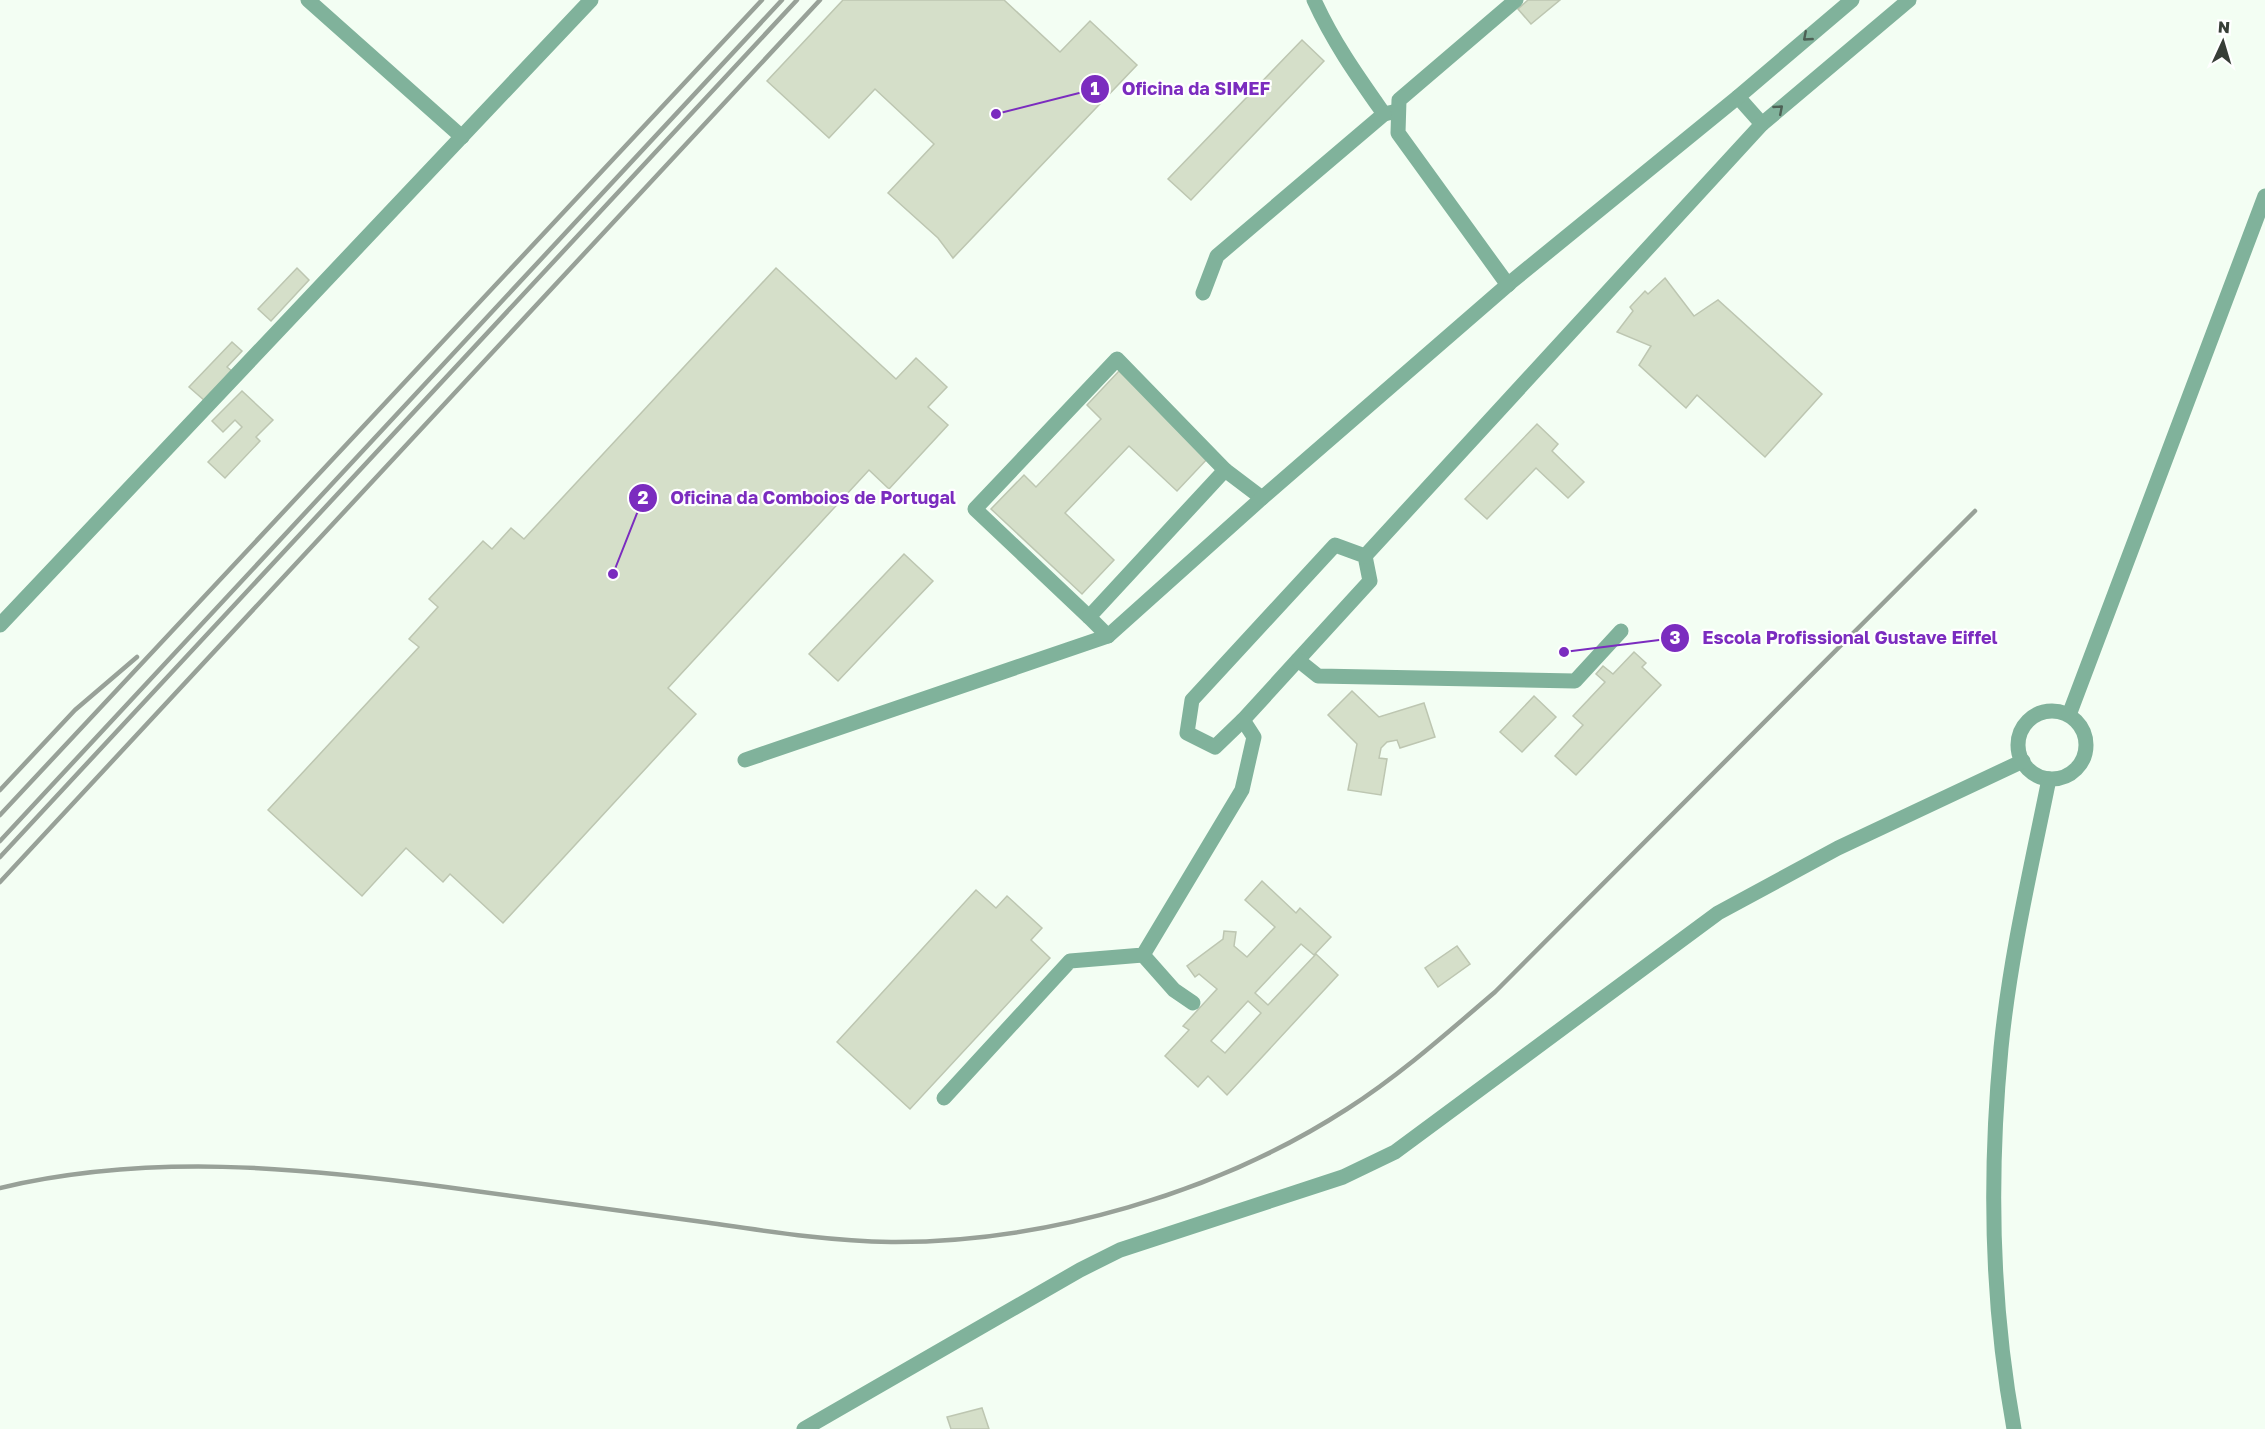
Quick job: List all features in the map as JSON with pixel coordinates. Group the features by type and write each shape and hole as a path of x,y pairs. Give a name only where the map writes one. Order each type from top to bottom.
{"street":[{"path":"308,0 462,137"},
{"path":"0,625 591,0"},
{"path":"1314,0 1337,46 1391,112 1398,133 1508,285"},
{"path":"1203,293 1217,256 1391,112 1399,100 1516,0"},
{"path":"745,759 1108,636 1262,498 1508,285 1738,97 1852,0"},
{"path":"1365,555 1762,124 1909,0"},
{"path":"1738,97 1762,124"},
{"path":"2069,715 2265,196"},
{"path":"1108,636 975,509 1117,359 1225,470 1262,498"},
{"path":"1089,617 1225,470"},
{"path":"1335,545 1365,555 1370,580 1243,720 1215,747 1187,733 1191,700 1335,545"},
{"path":"1298,660 1318,676 1575,681 1621,631"},
{"path":"2048,711 2069,715 2084,732 2085,755 2072,773 2049,779 2038,776 2023,762 2019,740 2028,721 2048,711"},
{"path":"1143,955 1242,790 1254,737 1243,720"},
{"path":"804,1429 1080,1270 1120,1251 1343,1177 1395,1152 1718,913 1838,848 2023,762"},
{"path":"2014,1429 2003,1367 1993,1225 2001,1048 2018,932 2049,779"},
{"path":"1143,955 1174,990 1193,1003"},
{"path":"944,1098 1070,960 1143,955"}],"building":[{"path":"843,0 1004,0 1060,52 1090,21 1137,65 953,258 938,238 888,193 934,144 875,89 829,138 767,81"},
{"path":"1528,0 1560,0 1531,24 1518,9"},
{"path":"1302,40 1324,61 1191,200 1168,179"},
{"path":"297,268 309,280 271,321 258,309"},
{"path":"776,268 896,379 916,358 947,387 928,407 948,425 889,489 869,470 668,688 696,714 503,923 450,874 443,882 406,848 362,896 268,810 419,647 409,639 438,607 429,599 483,541 492,549 511,528 524,539"},
{"path":"1665,278 1694,316 1718,300 1822,394 1765,457 1697,395 1686,408 1639,365 1651,346 1617,332 1633,311 1630,307 1645,291 1648,294"},
{"path":"232,342 242,351 227,367 233,372 205,401 189,387"},
{"path":"1119,371 1209,457 1177,491 1129,446 1065,513 1114,560 1082,594 991,509 1024,475 1036,487 1101,419 1087,405"},
{"path":"242,391 273,420 256,437 260,441 225,478 208,462 242,427 235,420 223,432 212,421"},
{"path":"1537,424 1558,444 1552,451 1584,482 1568,498 1536,468 1487,519 1465,499"},
{"path":"904,554 933,581 838,681 809,654"},
{"path":"1634,652 1646,663 1642,667 1661,685 1576,775 1555,756 1583,725 1573,716 1605,682 1596,674 1603,666 1613,674"},
{"path":"1352,691 1379,717 1424,703 1435,737 1400,748 1397,740 1387,742 1381,748 1379,758 1387,759 1381,795 1348,790 1357,744 1328,715"},
{"path":"1534,696 1556,717 1522,752 1500,732"},
{"path":"1262,881 1296,913 1300,908 1331,937 1314,955 1301,944 1255,993 1268,1005 1316,954 1338,975 1227,1095 1208,1076 1198,1087 1165,1056 1189,1030 1183,1026 1217,989 1199,974 1195,977 1187,966 1223,939 1224,931 1236,932 1234,946 1247,957 1275,927 1245,900","holes":["1248,1001 1261,1013 1225,1053 1211,1041"]},
{"path":"976,890 996,908 1007,896 1042,928 1031,940 1050,958 910,1109 837,1042"},
{"path":"1457,946 1470,964 1438,987 1425,968"},
{"path":"982,1408 989,1429 951,1429 947,1417"}],"railway":[{"path":"0,815 762,0"},
{"path":"0,841 782,0"},
{"path":"0,857 797,0"},
{"path":"0,882 820,0"},
{"path":"0,1188 56,1177 111,1170 167,1167 278,1169 390,1180 797,1235 891,1242 949,1240 1069,1223 1186,1188 1243,1165 1296,1139 1347,1109 1404,1068 1495,992 1975,511"},
{"path":"0,790 75,710 137,657"}],"place":[{"name":"Oficina da SIMEF","path":"996,114"},
{"name":"Oficina da Comboios de Portugal","path":"613,574"},
{"name":"Escola Profissional Gustave Eiffel","path":"1564,652"}]}
